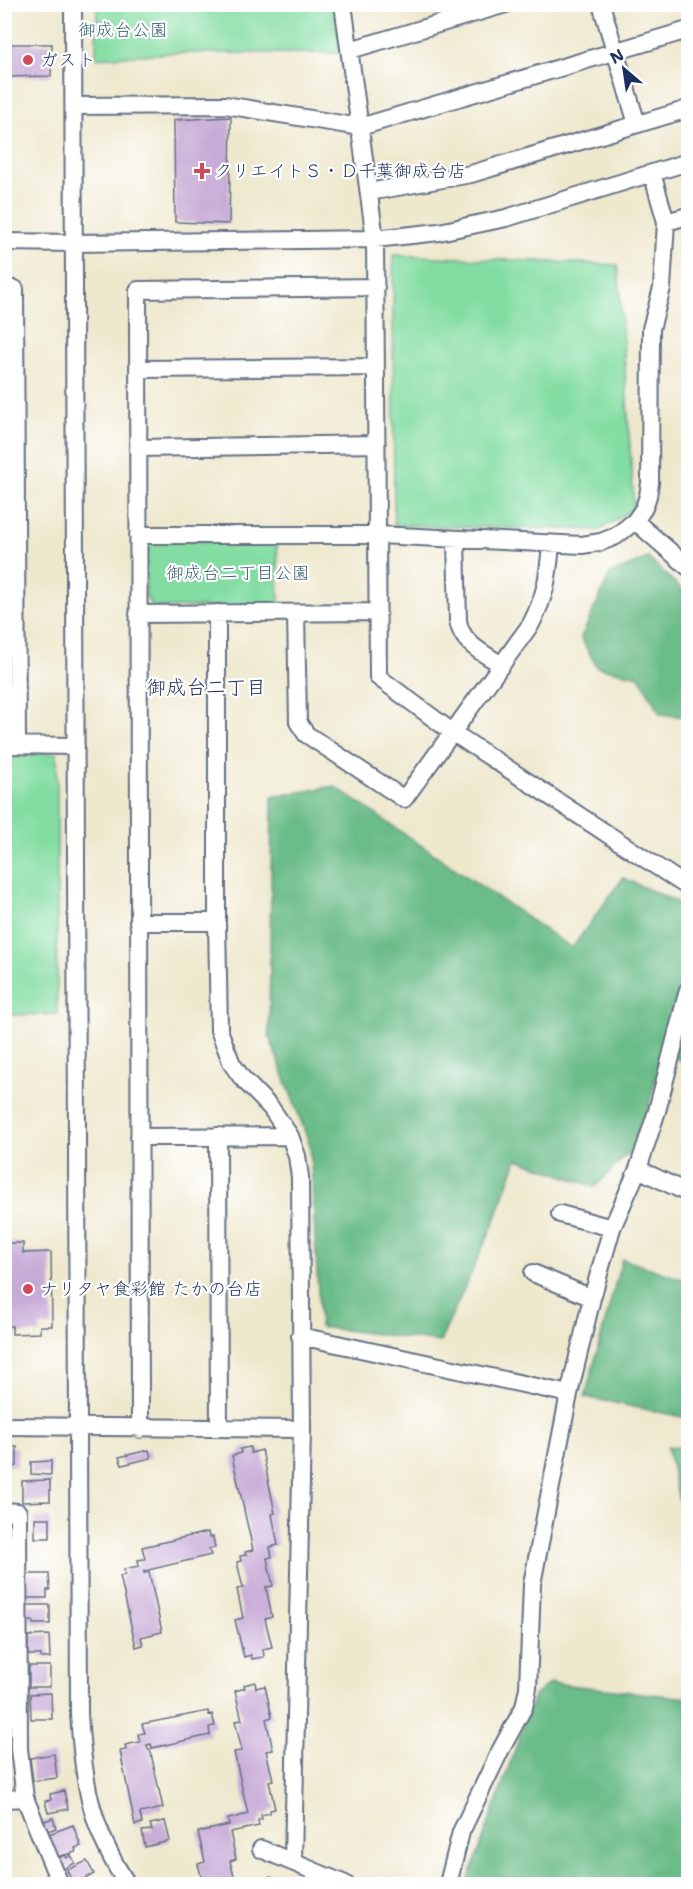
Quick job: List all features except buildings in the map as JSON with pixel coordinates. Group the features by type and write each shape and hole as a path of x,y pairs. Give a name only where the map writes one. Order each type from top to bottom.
{"street":[{"path":"73,4 79,1713 84,1771 94,1814 104,1843 127,1884"},
{"path":"343,4 375,239 378,677 452,732 688,887"},
{"path":"350,50 506,4"},
{"path":"601,4 637,124"},
{"path":"74,106 225,105 360,127 688,30"},
{"path":"369,192 471,174 688,109"},
{"path":"4,242 375,239 439,232 506,218 688,162"},
{"path":"138,535 378,535 551,545 582,545 601,542 616,536 635,521 644,508 650,483 651,329 662,288 666,222 652,173"},
{"path":"666,222 688,216"},
{"path":"140,1429 138,290 376,287"},
{"path":"4,289 15,289 10,366 11,745 76,746"},
{"path":"138,369 376,367"},
{"path":"138,447 376,444"},
{"path":"635,521 688,567"},
{"path":"456,538 460,632 467,642 500,664"},
{"path":"296,613 298,722 306,734 404,799 531,624 547,587 551,545"},
{"path":"138,614 377,612"},
{"path":"217,613 219,1030 232,1064 242,1078 271,1108 290,1136 297,1156 300,1177 302,1430 293,1862"},
{"path":"138,922 217,922"},
{"path":"448,1884 461,1832 524,1707 528,1688 532,1584 569,1394 592,1298 612,1228 638,1169 657,1111 688,990"},
{"path":"218,1136 219,1428"},
{"path":"139,1137 290,1136"},
{"path":"638,1169 688,1193"},
{"path":"560,1214 612,1228"},
{"path":"533,1273 592,1298"},
{"path":"300,1336 569,1394"},
{"path":"4,1426 302,1430"},
{"path":"4,1511 18,1512 12,1749 24,1798 60,1884"},
{"path":"4,1799 24,1798"},
{"path":"261,1849 345,1884"}],"green space":[{"name":"御成台公園","path":"97,4 334,5 341,53 174,53 96,58"},
{"path":"393,255 618,265 634,508 600,530 394,525"},
{"name":"御成台二丁目公園","path":"151,541 277,541 279,605 154,608 146,597 145,548"},
{"path":"648,558 688,595 688,713 685,717 660,714 639,676 597,667 581,638 610,574"},
{"path":"4,753 57,753 57,1014 5,1015"},
{"path":"334,786 572,948 623,878 688,907 688,1064 662,1051 641,1140 595,1187 517,1159 496,1218 440,1342 320,1327 310,1145 269,1036 272,797"},
{"path":"622,1259 688,1281 688,1418 585,1397"},
{"path":"667,1446 688,1448 688,1542"},
{"path":"550,1683 688,1698 688,1884 467,1884 534,1696"}],"place":[{"name":"ガスト","path":"28,60"},
{"name":"クリエイトＳ・Ｄ千葉御成台店","path":"202,171"},
{"name":"ナリタヤ食彩館 たかの台店","path":"28,1289"}],"district":[{"name":"御成台二丁目","path":"206,687"}]}
